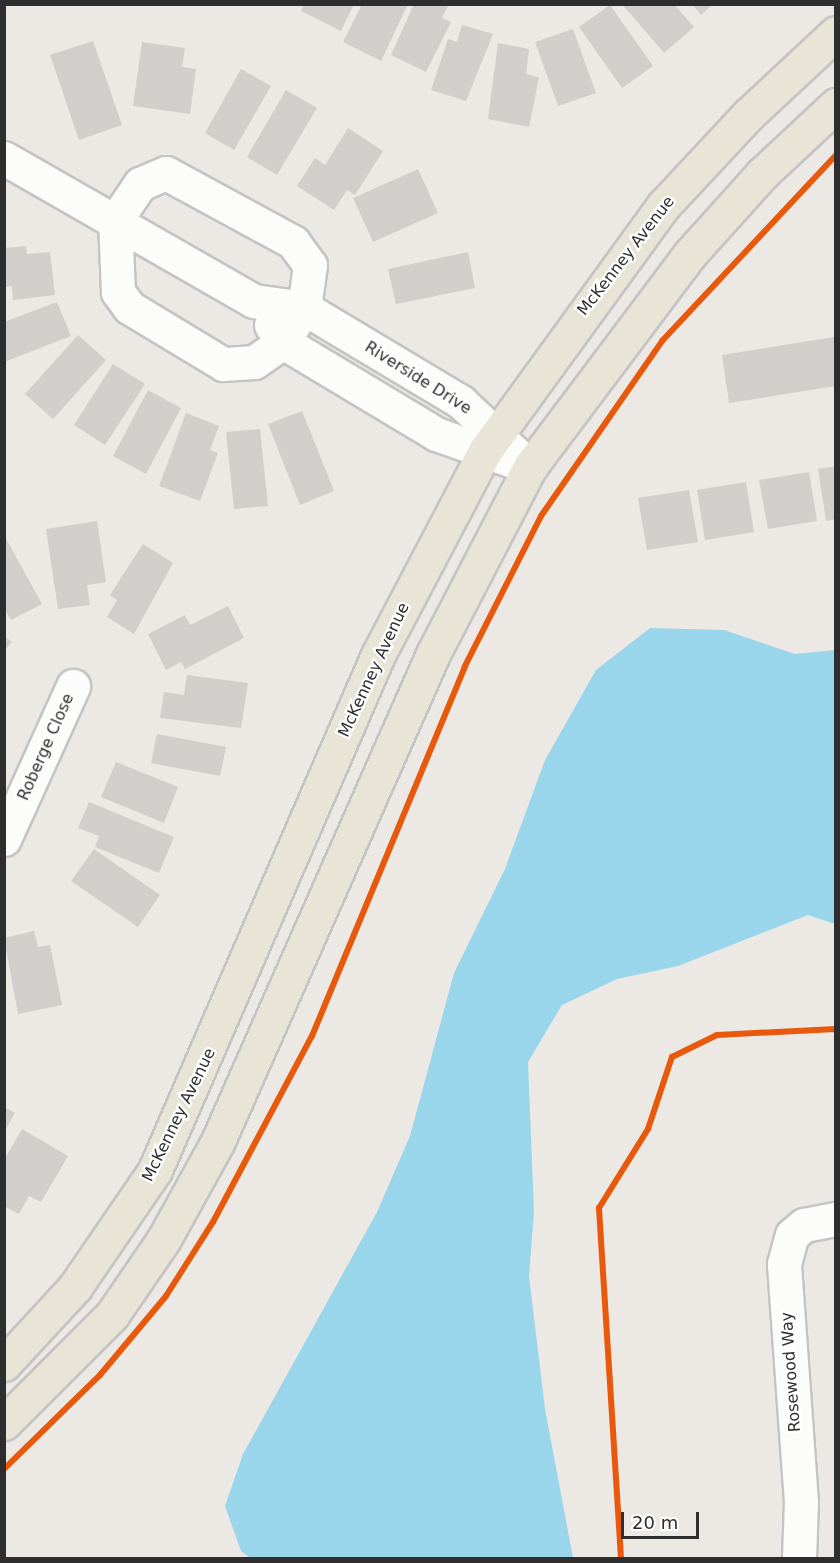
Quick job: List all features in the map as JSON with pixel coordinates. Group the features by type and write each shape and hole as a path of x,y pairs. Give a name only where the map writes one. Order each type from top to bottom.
{"main road":[{"name":"McKenney Avenue","path":"4,1364 75,1287 155,1170 378,656 491,443 664,205 748,115 836,33"},
{"path":"4,1423 112,1315 164,1239 218,1141 433,654 530,467 690,254 763,173 836,105"}],"street":[{"name":"Riverside Drive","path":"4,158 254,301 304,308 461,402 491,443 530,467"},
{"path":"166,173 182,180 293,242 305,254 310,273 304,308 283,342 254,362 223,364 129,307 115,276 115,221 150,175 166,173"},
{"name":"Riverside Drive","path":"254,301 283,342 436,434 491,443"},
{"name":"Roberge Close","path":"4,839 73,686"},
{"name":"Rosewood Way","path":"799,1558 801,1502 784,1264 792,1235 804,1226 836,1219"}],"water":[{"path":"650,628 724,630 795,654 835,650 835,924 808,915 678,966 617,979 562,1005 528,1062 534,1212 529,1276 545,1409 573,1558 250,1558 241,1551 225,1506 243,1454 377,1212 410,1136 454,973 505,869 545,760 596,670"}],"building":[{"path":"304,4 354,4 341,31 301,11"},
{"path":"362,4 408,4 381,61 343,42"},
{"path":"414,4 449,4 442,18 451,22 426,72 391,55"},
{"path":"622,4 674,4 694,27 664,53"},
{"path":"692,4 713,4 701,15"},
{"path":"610,5 653,66 622,88 579,27"},
{"path":"462,25 493,34 466,101 431,90 448,39 457,42"},
{"path":"573,29 596,93 558,106 535,42"},
{"path":"93,41 122,125 79,140 50,55"},
{"path":"142,42 185,48 182,67 196,69 190,114 133,106"},
{"path":"498,43 529,49 526,74 539,77 529,127 488,119"},
{"path":"241,69 271,86 234,150 205,133"},
{"path":"286,90 317,108 277,175 247,157"},
{"path":"348,128 383,151 355,195 347,190 334,210 297,186 315,158 325,165"},
{"path":"418,169 438,213 373,242 353,198"},
{"path":"26,246 27,254 50,252 55,295 13,300 12,286 4,287 4,248"},
{"path":"468,252 475,288 396,304 388,269"},
{"path":"57,302 71,336 4,362 4,322"},
{"path":"78,335 106,360 53,419 25,394"},
{"path":"834,337 836,386 729,403 722,355"},
{"path":"113,364 145,384 105,445 74,425"},
{"path":"148,390 181,408 146,474 113,456"},
{"path":"302,411 334,491 300,505 268,424"},
{"path":"186,413 219,426 210,450 218,453 200,501 159,486"},
{"path":"260,429 268,506 234,509 226,432"},
{"path":"836,466 836,519 826,521 818,469"},
{"path":"809,472 817,521 768,529 759,480"},
{"path":"746,482 754,532 705,540 697,490"},
{"path":"689,490 698,542 647,550 638,498"},
{"path":"97,521 106,582 87,585 90,605 58,609 46,529"},
{"path":"4,535 42,604 11,620 4,608"},
{"path":"143,544 173,563 134,634 107,617 117,600 110,595"},
{"path":"228,606 244,638 185,669 181,662 166,670 148,634 185,615 190,625"},
{"path":"4,636 12,642 4,651"},
{"path":"187,675 248,683 241,728 160,718 164,692 184,695"},
{"path":"157,734 226,747 220,776 151,763"},
{"path":"116,762 178,787 164,823 101,797"},
{"path":"89,802 174,837 159,873 95,847 99,836 78,828"},
{"path":"94,849 160,895 138,927 71,881"},
{"path":"34,931 38,947 50,945 62,1005 18,1014 4,938"},
{"path":"4,1107 15,1113 4,1132"},
{"path":"22,1129 68,1156 41,1202 29,1196 19,1214 4,1206 4,1160"}],"cycle path":[{"path":"4,1469 100,1375 166,1296 213,1222 312,1036 465,666 541,516 662,341 836,155"},
{"path":"621,1558 599,1208 648,1129 672,1057 717,1035 836,1029"}]}
